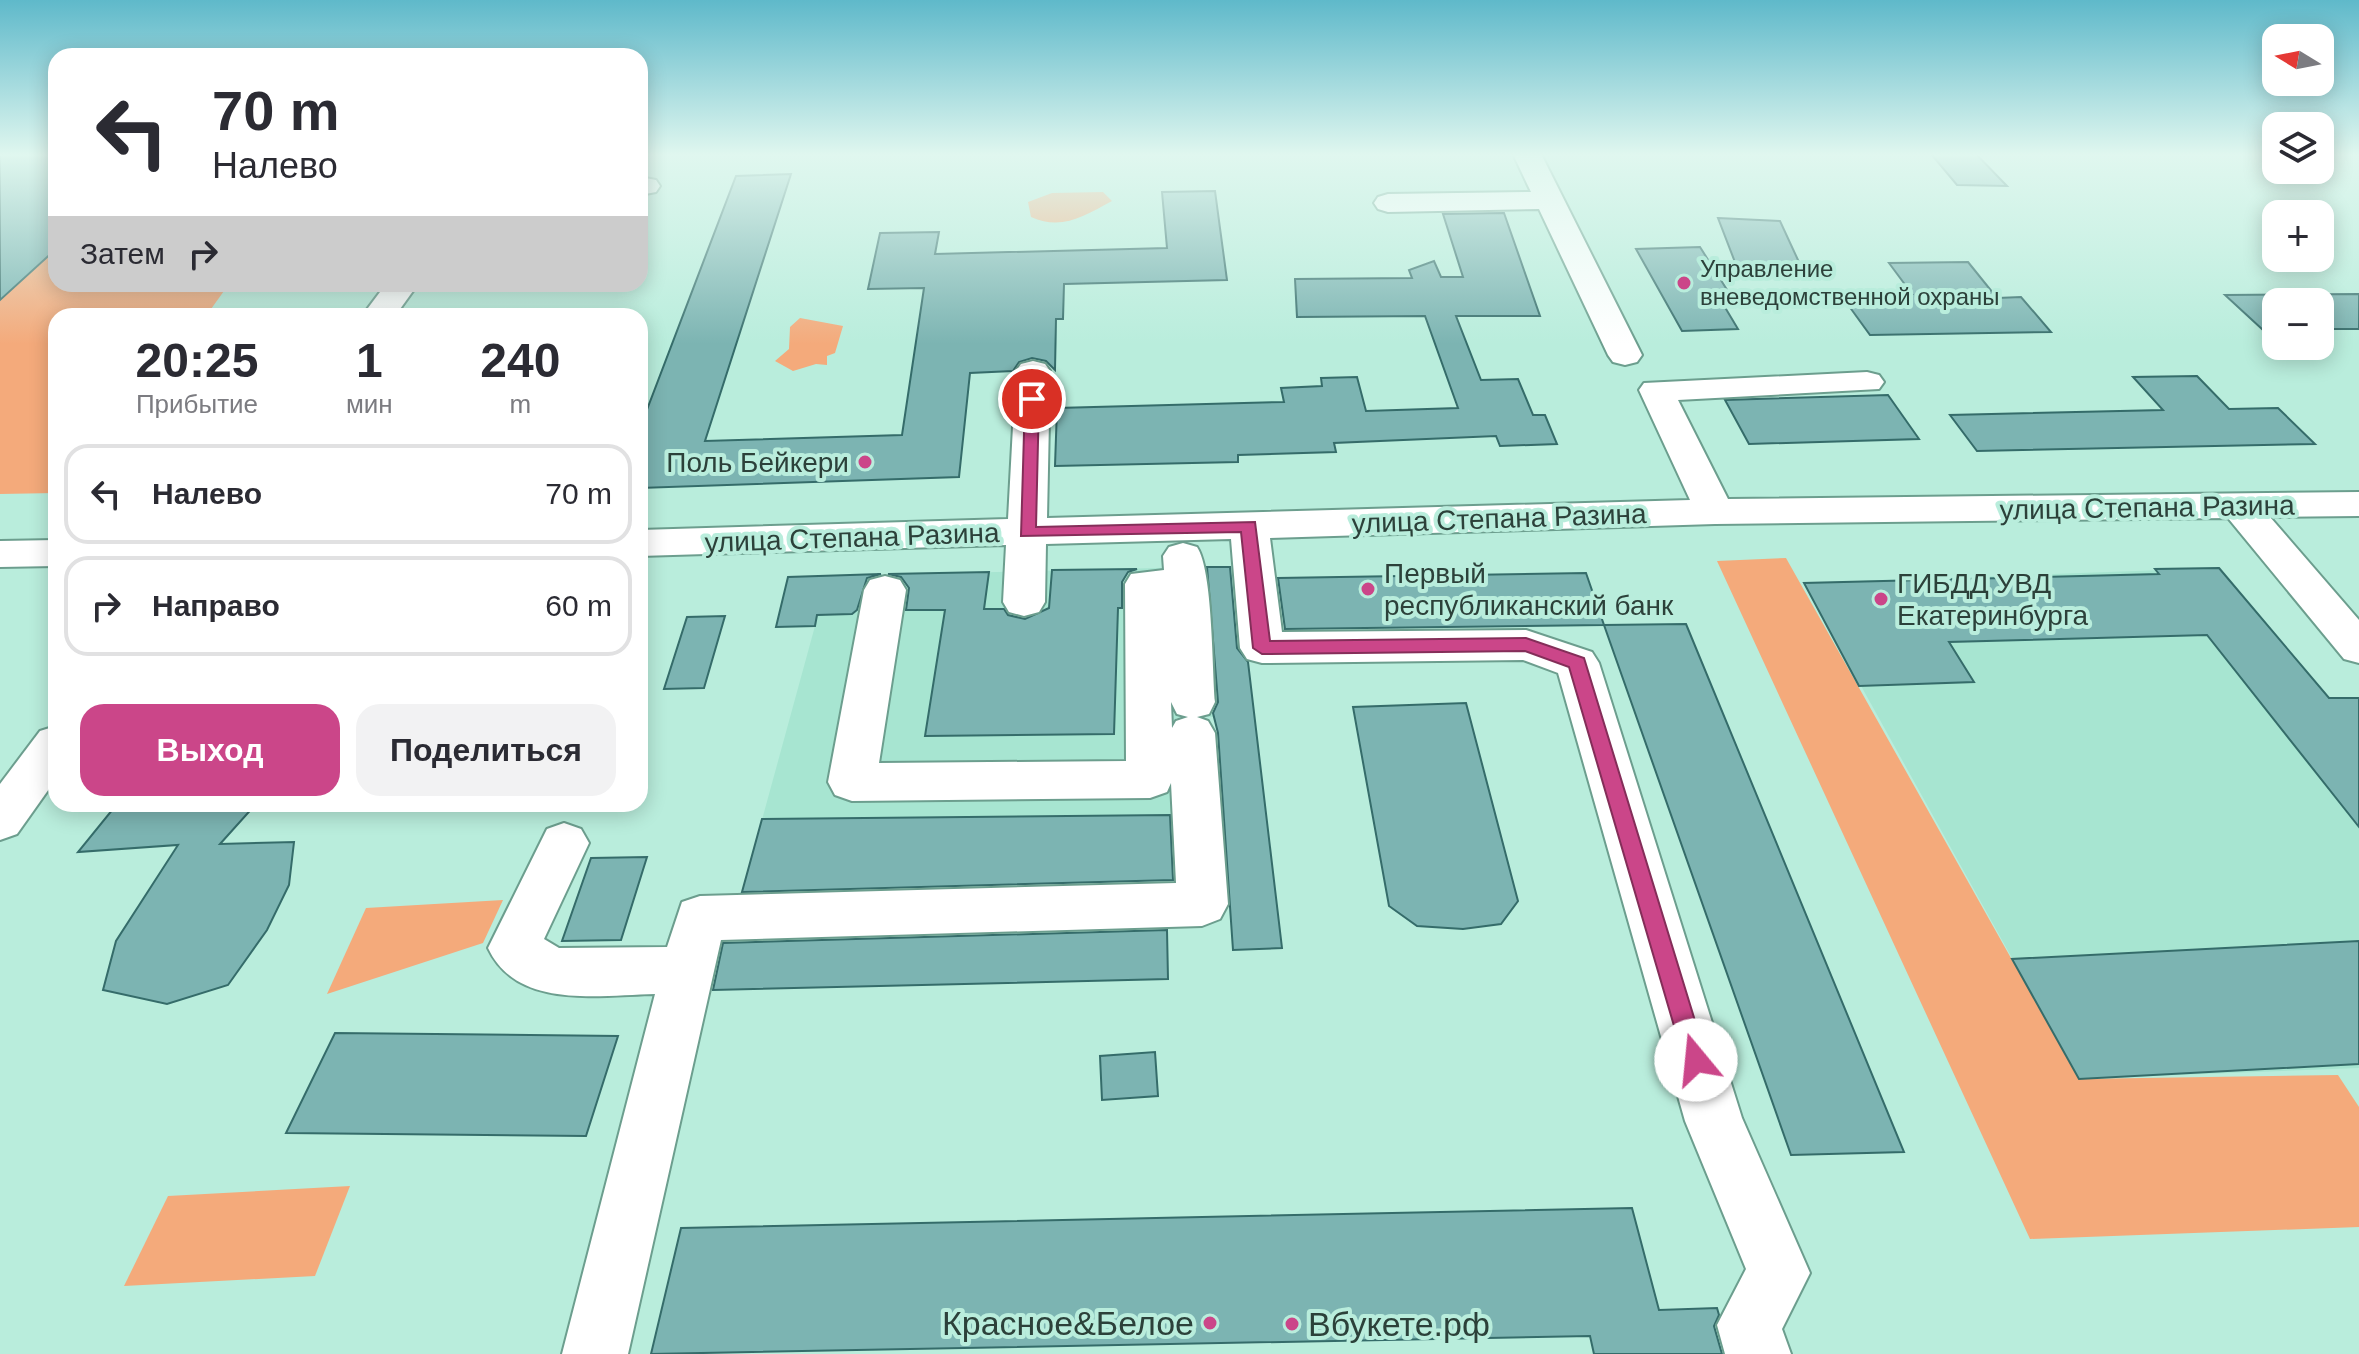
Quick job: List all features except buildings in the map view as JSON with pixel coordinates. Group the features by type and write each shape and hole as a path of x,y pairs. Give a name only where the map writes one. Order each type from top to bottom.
{"street":[{"path":"1557,217 1625,355"},
{"path":"1024,602 1033,371"},
{"path":"1715,512 1656,390 1867,382"},
{"name":"улица Степана Разина","path":"648,543 1177,530 1715,512 2359,504"},
{"path":"2239,506 2359,648"},
{"path":"1249,526 1262,648 1526,645 1577,663 1714,1121 1779,1273 1749,1325 1758,1354"},
{"path":"595,1354 636,1195 700,918 1202,904 1187,583 1177,530"},
{"path":"0,554 48,553"},
{"path":"885,590 852,782 1150,779 1146,584 1187,583"},
{"path":"0,820 48,755"},
{"path":"564,843 514,948 552,972 687,970"}],"shaded area":[{"path":"0,217 48,217 48,292 223,292 212,308 48,308 48,493 0,494"},
{"path":"1032,217 1080,217 1063,222"},
{"path":"800,318 843,326 835,353 827,356 827,365 816,364 793,371 775,361 789,349 790,327"},
{"path":"1786,558 2079,1079 2338,1075 2359,1107 2359,1227 2030,1239 1717,561"},
{"path":"1238,566 1252,701 1213,717 1176,718 1185,849 751,860 815,626 776,627 788,577"},
{"path":"2219,568 2329,698 2359,698 2359,1068 2079,1079 1804,583"},
{"path":"503,900 483,943 327,994 366,908"},
{"path":"350,1186 315,1276 124,1286 168,1196"}],"place":[{"name":"Управление вневедомственной охраны","path":"1684,283"},
{"name":"Поль Бейкери","path":"865,462"},
{"name":"Первый республиканский банк","path":"1368,589"},
{"name":"ГИБДД УВД Екатеринбурга","path":"1881,599"},
{"name":"Красное&Белое","path":"1210,1323"},
{"name":"Вбукете.рф","path":"1292,1324"}],"route":[{"path":"1032,399 1027,532 1249,526 1262,648 1526,645 1577,663 1696,1060"}]}
